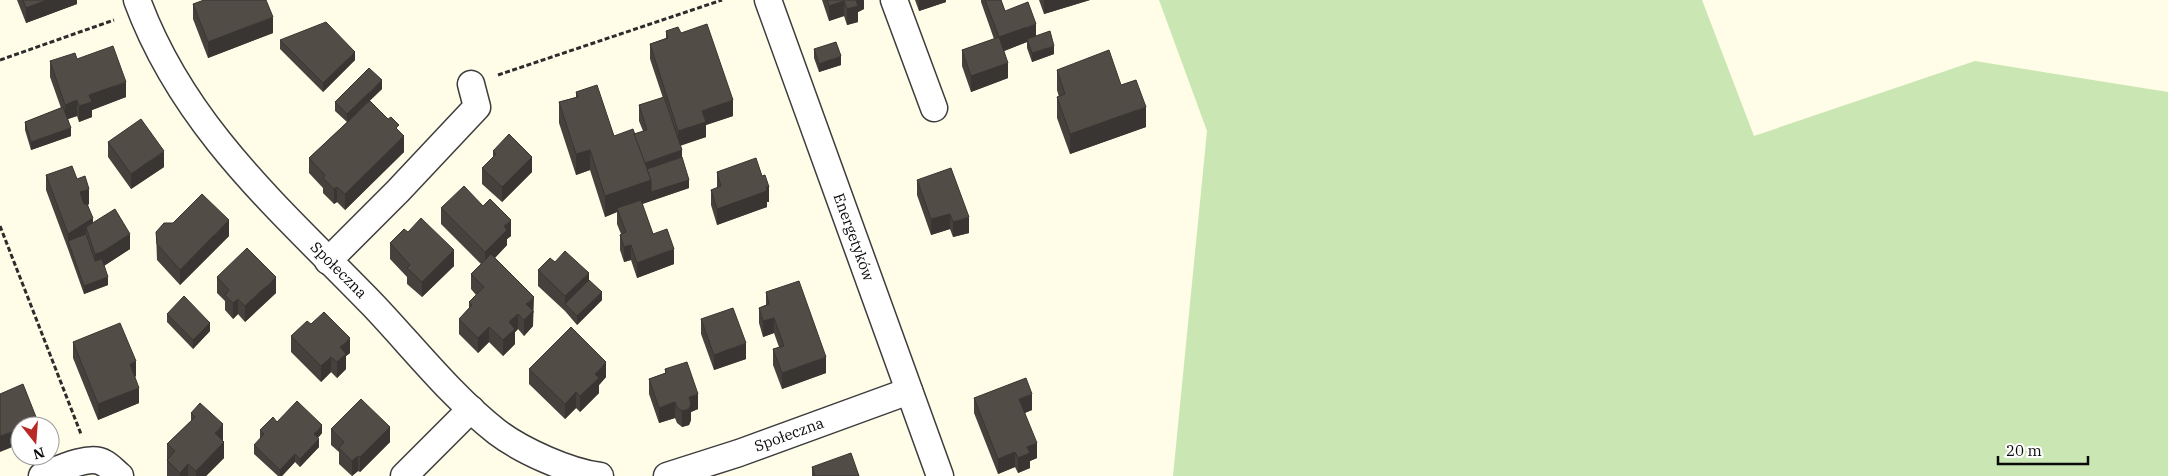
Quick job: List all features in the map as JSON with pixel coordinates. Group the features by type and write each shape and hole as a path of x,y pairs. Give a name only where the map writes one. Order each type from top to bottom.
{"street":[{"name":"Energetyków","path":"768,0 940,476"},
{"path":"894,0 934,108"},
{"name":"Społeczna","path":"139,5 181,90 216,141 247,177 471,409 498,433 546,460 587,474 600,476"},
{"path":"328,261 478,107 472,84"},
{"name":"Społeczna","path":"667,476 909,391"},
{"path":"404,476 471,409"},
{"path":"42,476 91,460 104,462 120,476"}],"path":[{"path":"472,84 722,0"},
{"path":"0,60 139,5"},
{"path":"0,226 91,460"}],"green space":[{"path":"1159,0 1702,0 1754,136 1975,61 2168,92 2168,476 1173,476 1207,131"}],"building":[{"path":"23,0 47,0 26,8"},
{"path":"204,0 266,0 273,17 208,42 193,4"},
{"path":"827,0 856,0 858,6 847,9 844,1 829,6"},
{"path":"985,0 1001,0 1005,11 1028,2 1036,24 999,37"},
{"path":"326,22 355,52 323,83 280,40"},
{"path":"707,24 733,100 702,111 706,122 678,131 650,44 668,38 666,31 678,27 681,33"},
{"path":"1050,31 1054,46 1032,53 1027,39"},
{"path":"999,37 1008,63 971,76 962,50"},
{"path":"836,42 841,56 819,64 814,49"},
{"path":"113,46 126,82 89,95 92,102 79,106 77,100 65,105 50,61 75,53 77,59"},
{"path":"1109,50 1121,85 1136,80 1146,107 1070,134 1057,97 1065,94 1057,70"},
{"path":"369,68 382,80 347,114 335,102"},
{"path":"597,85 614,136 633,129 651,180 605,196 590,150 576,154 559,102 578,97 576,92"},
{"path":"664,97 682,150 645,163 634,134 647,130 639,105"},
{"path":"370,101 388,119 391,117 399,125 396,128 404,136 345,194 337,187 334,189 323,178 325,175 309,158"},
{"path":"63,107 71,128 31,142 25,122"},
{"path":"141,119 164,151 131,174 108,142"},
{"path":"509,134 532,157 502,187 482,168 496,154 493,151"},
{"path":"682,157 689,180 651,192 651,180 647,169"},
{"path":"756,158 762,176 765,175 769,187 766,187 767,191 717,209 711,190 721,186 717,172"},
{"path":"72,166 77,179 85,176 89,189 80,192 84,204 87,204 93,218 68,234 46,175"},
{"path":"951,168 969,217 953,222 950,214 931,219 917,180"},
{"path":"464,186 483,206 490,199 511,220 504,226 507,230 485,252 441,208"},
{"path":"202,194 229,220 180,270 157,244 156,232 164,223 173,223"},
{"path":"641,200 653,234 667,229 674,249 637,263 631,245 624,247 620,235 626,232 617,208"},
{"path":"115,209 130,234 102,252 95,254 86,227"},
{"path":"421,218 454,250 422,282 407,268 410,265 390,243 404,229 408,232"},
{"path":"86,234 95,261 102,259 108,277 84,286 68,241"},
{"path":"247,248 276,277 245,306 238,299 233,303 225,295 229,290 217,277"},
{"path":"565,251 589,273 565,296 538,270 550,258 555,262"},
{"path":"491,254 534,297 526,304 533,311 524,320 518,314 509,322 515,329 503,340 489,327 478,338 459,319 472,305 469,302 484,287 471,274"},
{"path":"589,280 602,292 577,316 565,304"},
{"path":"799,281 826,357 782,373 773,349 784,346 774,318 763,321 759,308 769,304 766,292"},
{"path":"184,296 210,323 193,340 167,314"},
{"path":"733,308 746,343 714,355 701,319"},
{"path":"324,312 350,338 340,347 346,354 337,362 331,357 321,366 291,336 307,321 311,324"},
{"path":"120,323 136,361 130,364 139,388 98,404 73,342"},
{"path":"571,327 606,362 595,374 599,378 580,396 576,392 565,404 529,369"},
{"path":"687,362 698,394 689,397 691,404 689,409 682,411 675,402 659,408 649,379 666,373 665,369"},
{"path":"1026,378 1032,394 1019,399 1037,443 1027,447 1030,453 1018,458 1015,452 998,459 974,398"},
{"path":"23,384 36,416 10,416 10,432 0,436 0,394"},
{"path":"361,399 390,427 360,457 358,456 352,461 339,448 344,442 331,429"},
{"path":"297,401 322,425 314,434 319,439 300,459 295,454 280,470 254,445 264,434 260,430 273,417 277,422"},
{"path":"200,403 223,424 215,433 224,442 196,471 188,464 180,473 167,460 175,451 167,444 195,417 191,413"},
{"path":"851,453 859,476 815,476 812,467"}]}
